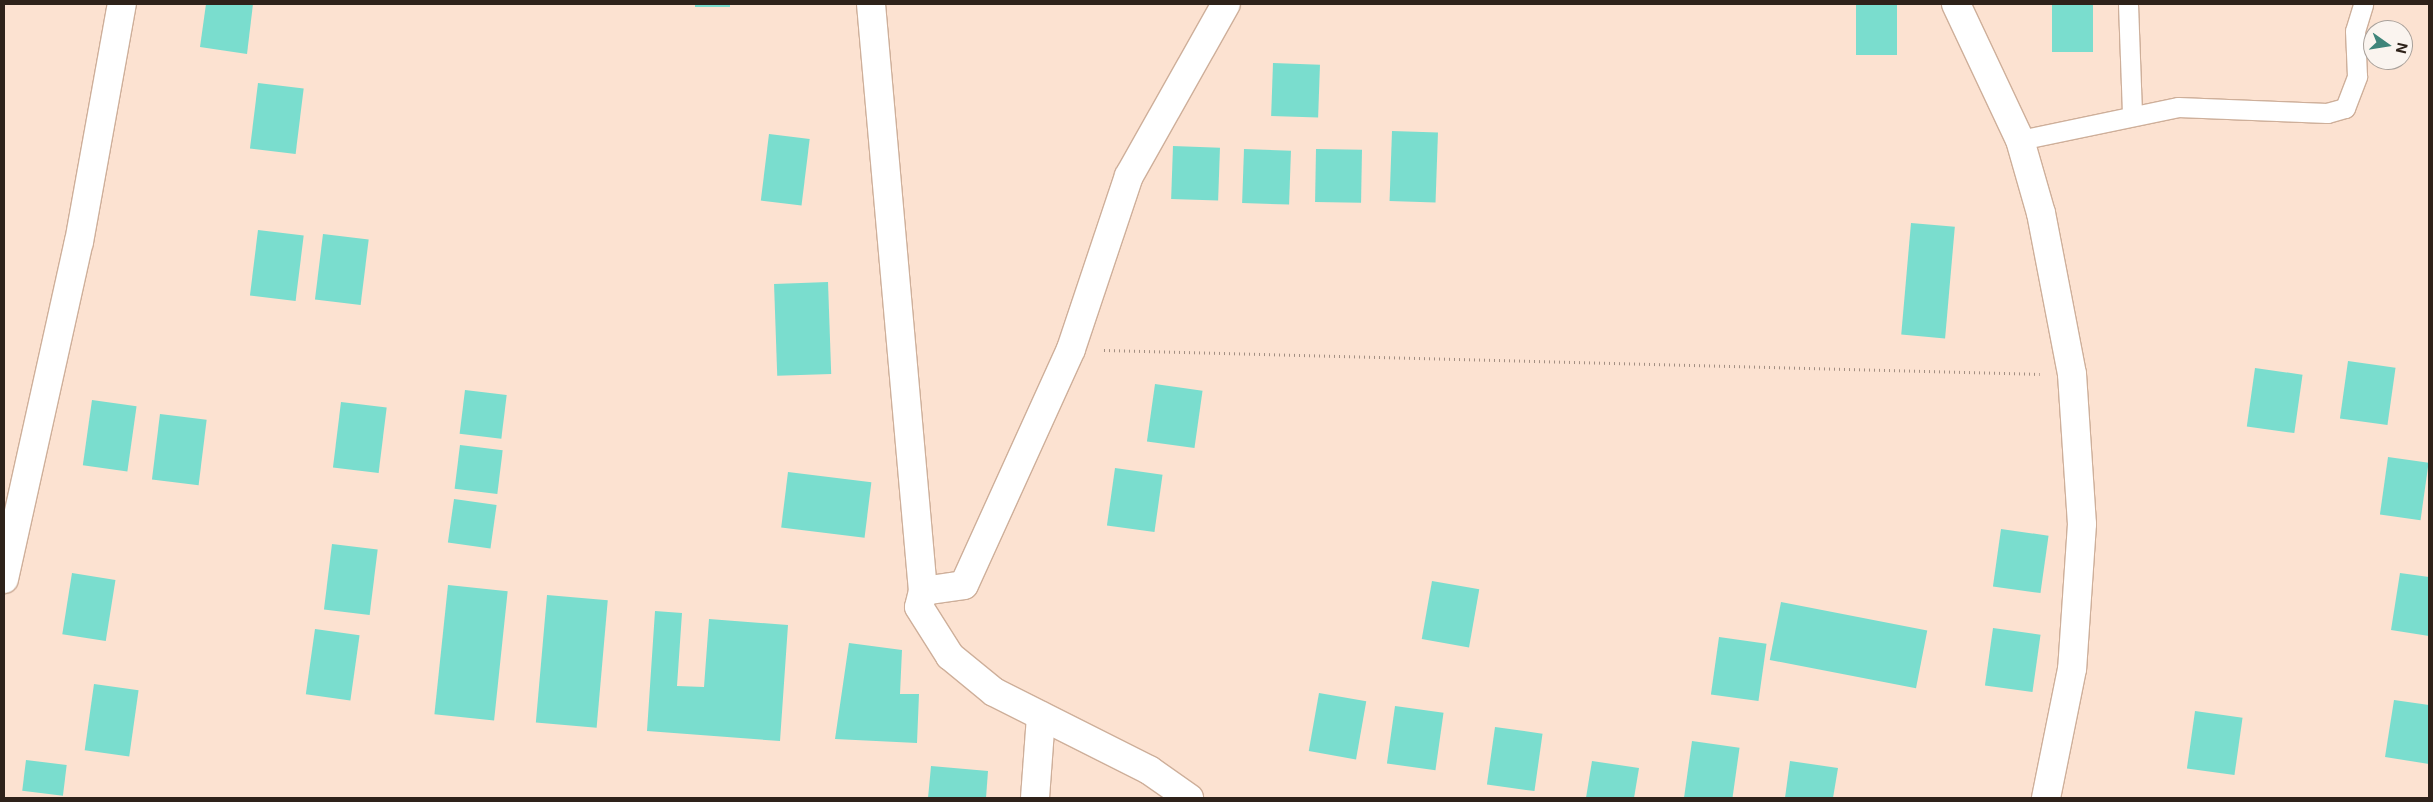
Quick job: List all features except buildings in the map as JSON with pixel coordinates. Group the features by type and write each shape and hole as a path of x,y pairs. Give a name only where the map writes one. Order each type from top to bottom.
{"street":[{"path":"4,579 79,242 122,4"},
{"path":"871,4 923,591 919,607 950,656 994,692 1149,770 1190,798"},
{"path":"923,591 964,586 1071,349 1129,176 1226,4"},
{"path":"1956,4 2020,140 2041,213 2072,374 2082,524 2072,668 2046,798"},
{"path":"1035,798 1041,716"}],"lane":[{"path":"2128,4 2132,115"},
{"path":"2020,140 2132,115 2178,107 2327,113 2345,108 2358,76 2355,31 2364,4"}],"path":[{"path":"1071,349 2072,374"}]}
